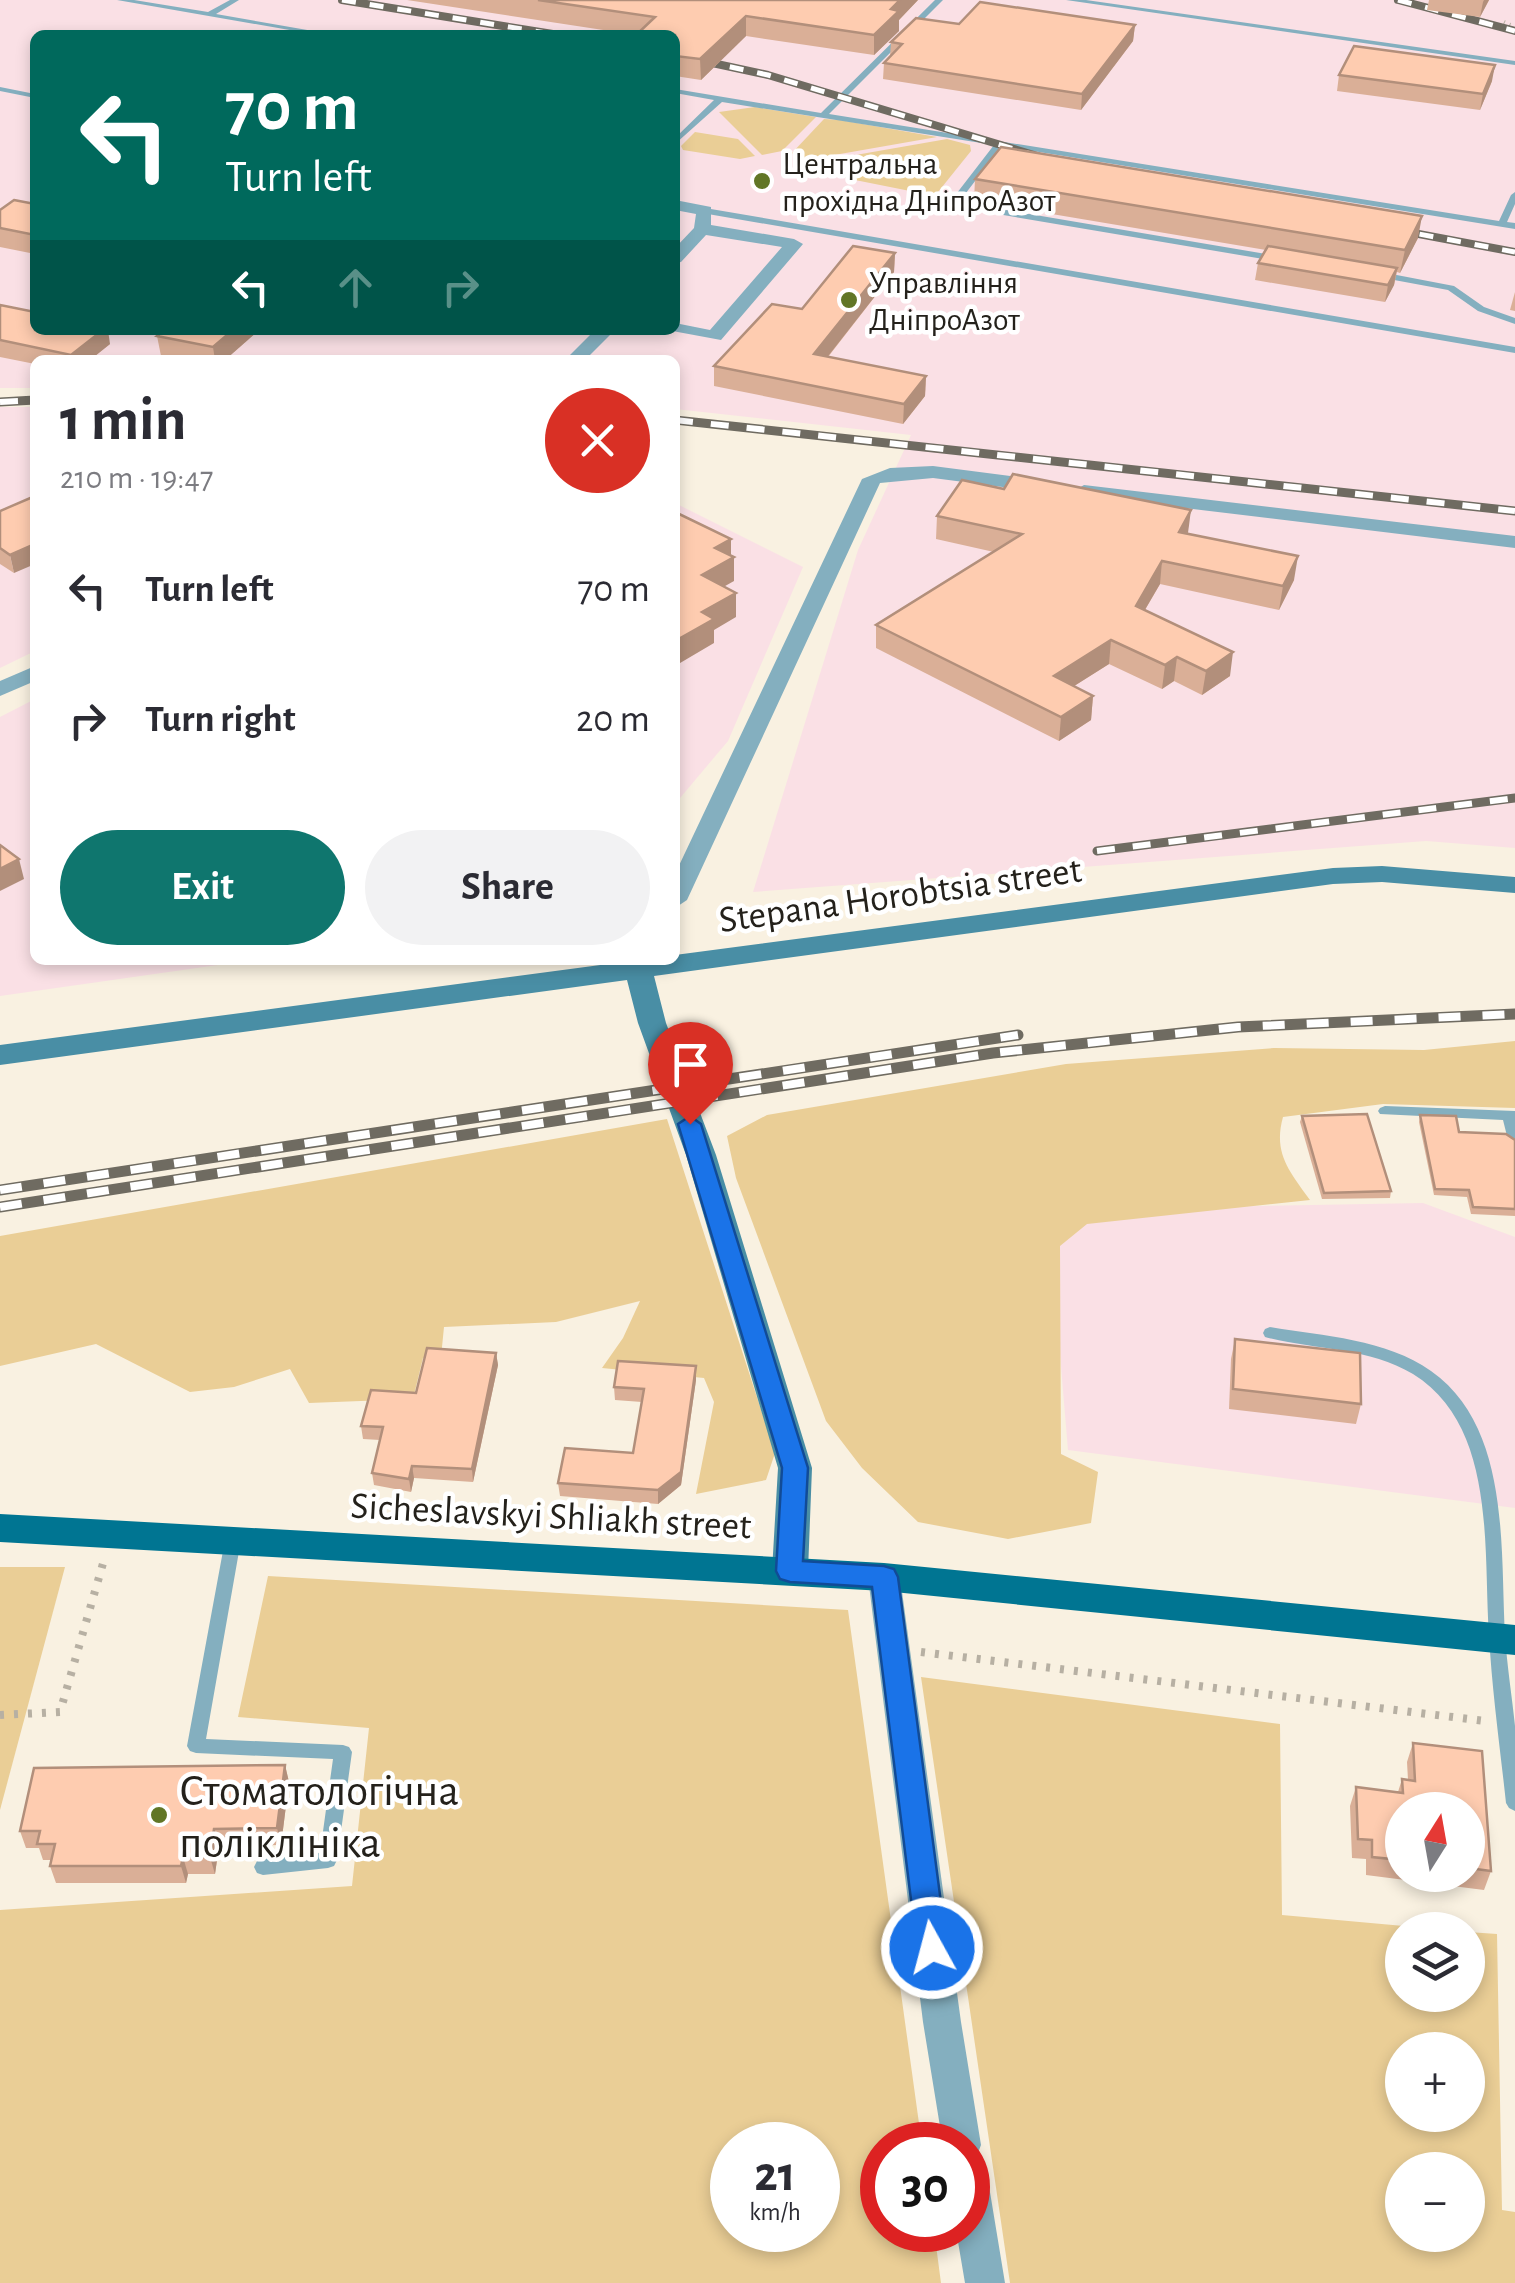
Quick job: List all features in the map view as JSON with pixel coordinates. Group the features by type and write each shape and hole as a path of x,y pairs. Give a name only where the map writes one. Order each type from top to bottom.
{"main road":[{"name":"Stepana Horobtsia street","path":"680,960 1333,876 1382,874 1515,885"},
{"name":"Stepana Horobtsia street","path":"0,1055 640,965"},
{"path":"640,965 652,1023 701,1155 795,1468 790,1571"},
{"name":"Sicheslavskyi Shliakh street","path":"0,1528 884,1577 1506,1639"}],"street":[{"path":"680,208 704,220 794,244 714,336 680,330"},
{"path":"680,251 704,220"},
{"path":"579,355 601,335"},
{"path":"680,889 872,479 890,472 916,472 1515,542"},
{"path":"0,689 30,675"},
{"path":"884,1577 958,2122"},
{"path":"979,2252 984,2283"}],"lane":[{"path":"121,0 302,30"},
{"path":"210,15 235,0"},
{"path":"825,113 940,0"},
{"path":"1070,0 1515,63"},
{"path":"0,89 30,95"},
{"path":"680,91 1515,226"},
{"path":"680,137 720,99"},
{"path":"1000,142 953,204 1302,262"},
{"path":"1502,224 1515,194"},
{"path":"704,220 1515,350"},
{"path":"1360,272 1452,288 1481,309 1515,322"},
{"path":"1384,1111 1512,1116 1515,1140"},
{"path":"1270,1333 1374,1353 1427,1376 1458,1404 1474,1441 1490,1505 1506,1639 1506,1724 1515,1803"},
{"path":"233,1540 196,1746 342,1752 328,1860 263,1866"}],"path":[{"path":"1504,22 1515,26"},
{"path":"0,1716 60,1712 112,1532"},
{"path":"896,1649 1506,1724"}],"shaded area":[{"path":"0,0 1515,0 1515,848 1426,841 753,892 858,550 911,435 680,410 680,355 30,355 30,388 0,388"},
{"path":"755,107 816,117 782,151 762,155 719,112"},
{"path":"824,119 937,137 800,161 792,153"},
{"path":"695,132 738,139 755,156 740,159 683,150 681,146"},
{"path":"947,139 970,145 971,151 938,192 930,195 810,171 804,164"},
{"path":"0,407 30,407 30,653 0,668"},
{"path":"680,506 803,567 728,741 680,798"},
{"path":"30,702 30,965 218,965 0,996 0,717"},
{"path":"1515,1041 1515,1108 1383,1104 1283,1117 1282,1151 1310,1200 1087,1224 1060,1246 1061,1454 1098,1472 1091,1523 1008,1539 918,1522 862,1468 826,1421 736,1178 727,1136 767,1115 1066,1064 1274,1048 1424,1050"},
{"path":"667,1119 775,1453 766,1480 696,1494 714,1402 704,1378 602,1368 623,1338 640,1301 556,1322 444,1327 441,1357 423,1358 413,1399 309,1403 290,1369 234,1387 190,1392 96,1344 0,1366 0,1236"},
{"path":"1423,1203 1515,1237 1515,1508 1068,1450 1048,1210"},
{"path":"0,1567 65,1567 0,1810"},
{"path":"268,1576 848,1610 919,2122 860,2122 860,2252 937,2252 941,2283 0,2283 0,1910 352,1886 369,1728 238,1717"},
{"path":"921,1677 1280,1724 1282,1915 1385,1924 1385,2012 1485,2012 1485,1933 1497,1934 1502,2210 1515,2212 1515,2283 1010,2283 990,2147 990,2122 986,2122"}],"building":[{"path":"538,0 900,0 891,9 899,11 874,35 746,16 700,59 680,57 680,30 641,30 655,17"},
{"path":"980,2 1135,25 1082,94 884,63 902,44 891,42 916,18 959,24"},
{"path":"1354,46 1495,65 1483,94 1339,75"},
{"path":"1001,147 1422,216 1405,250 975,179"},
{"path":"14,200 30,203 30,234 0,228 0,210"},
{"path":"853,246 895,253 814,354 926,376 904,404 714,366 772,304 802,309"},
{"path":"1268,246 1397,268 1388,285 1258,263"},
{"path":"0,305 30,311 30,335 97,335 71,355 0,340"},
{"path":"158,335 227,335 213,347"},
{"path":"1013,474 1191,510 1179,532 1298,556 1283,586 1162,561 1136,606 1233,652 1206,671 1177,657 1165,665 1111,640 1054,676 1093,696 1061,717 876,625 1022,534 937,516 962,480 1004,489"},
{"path":"30,498 30,546 10,555 0,548 0,511"},
{"path":"680,514 731,539 715,548 734,557 702,575 736,593 702,612 714,619 680,638"},
{"path":"0,845 19,859 0,869"},
{"path":"1367,1114 1391,1191 1324,1193 1302,1116"},
{"path":"1420,1115 1456,1116 1459,1132 1506,1134 1515,1140 1515,1209 1473,1207 1469,1190 1435,1189"},
{"path":"1235,1339 1360,1353 1361,1404 1233,1389"},
{"path":"427,1348 496,1353 472,1469 412,1466 409,1479 372,1473 383,1427 361,1426 371,1390 416,1393"},
{"path":"618,1361 696,1366 681,1472 658,1490 558,1483 565,1448 633,1453 644,1389 614,1387"},
{"path":"1413,1743 1482,1751 1491,1871 1485,1870 1485,1792 1403,1792 1402,1779 1415,1781"},
{"name":"Стоматологічна поліклініка","path":"285,1765 277,1828 214,1829 210,1857 183,1857 181,1866 50,1866 55,1844 37,1844 40,1831 20,1831 34,1768"},
{"path":"1356,1787 1395,1792 1385,1792 1385,1858 1372,1857 1372,1840 1358,1839"}],"railway":[{"path":"342,0 528,30"},
{"path":"1398,0 1515,31"},
{"path":"680,56 768,75 1044,158"},
{"path":"1392,229 1515,252"},
{"path":"0,402 30,400"},
{"path":"680,421 1515,511"},
{"path":"1097,851 1515,798"},
{"path":"0,1207 993,1053 1238,1027 1515,1014"},
{"path":"0,1190 1018,1035"}],"place":[{"name":"Центральна прохідна ДніпроАзот","path":"762,181"},
{"name":"Управління ДніпроАзот","path":"849,300"},
{"name":"Стоматологічна поліклініка","path":"159,1815"}],"route":[{"path":"690,1124 795,1468 790,1571 884,1577 932,1948"}]}
